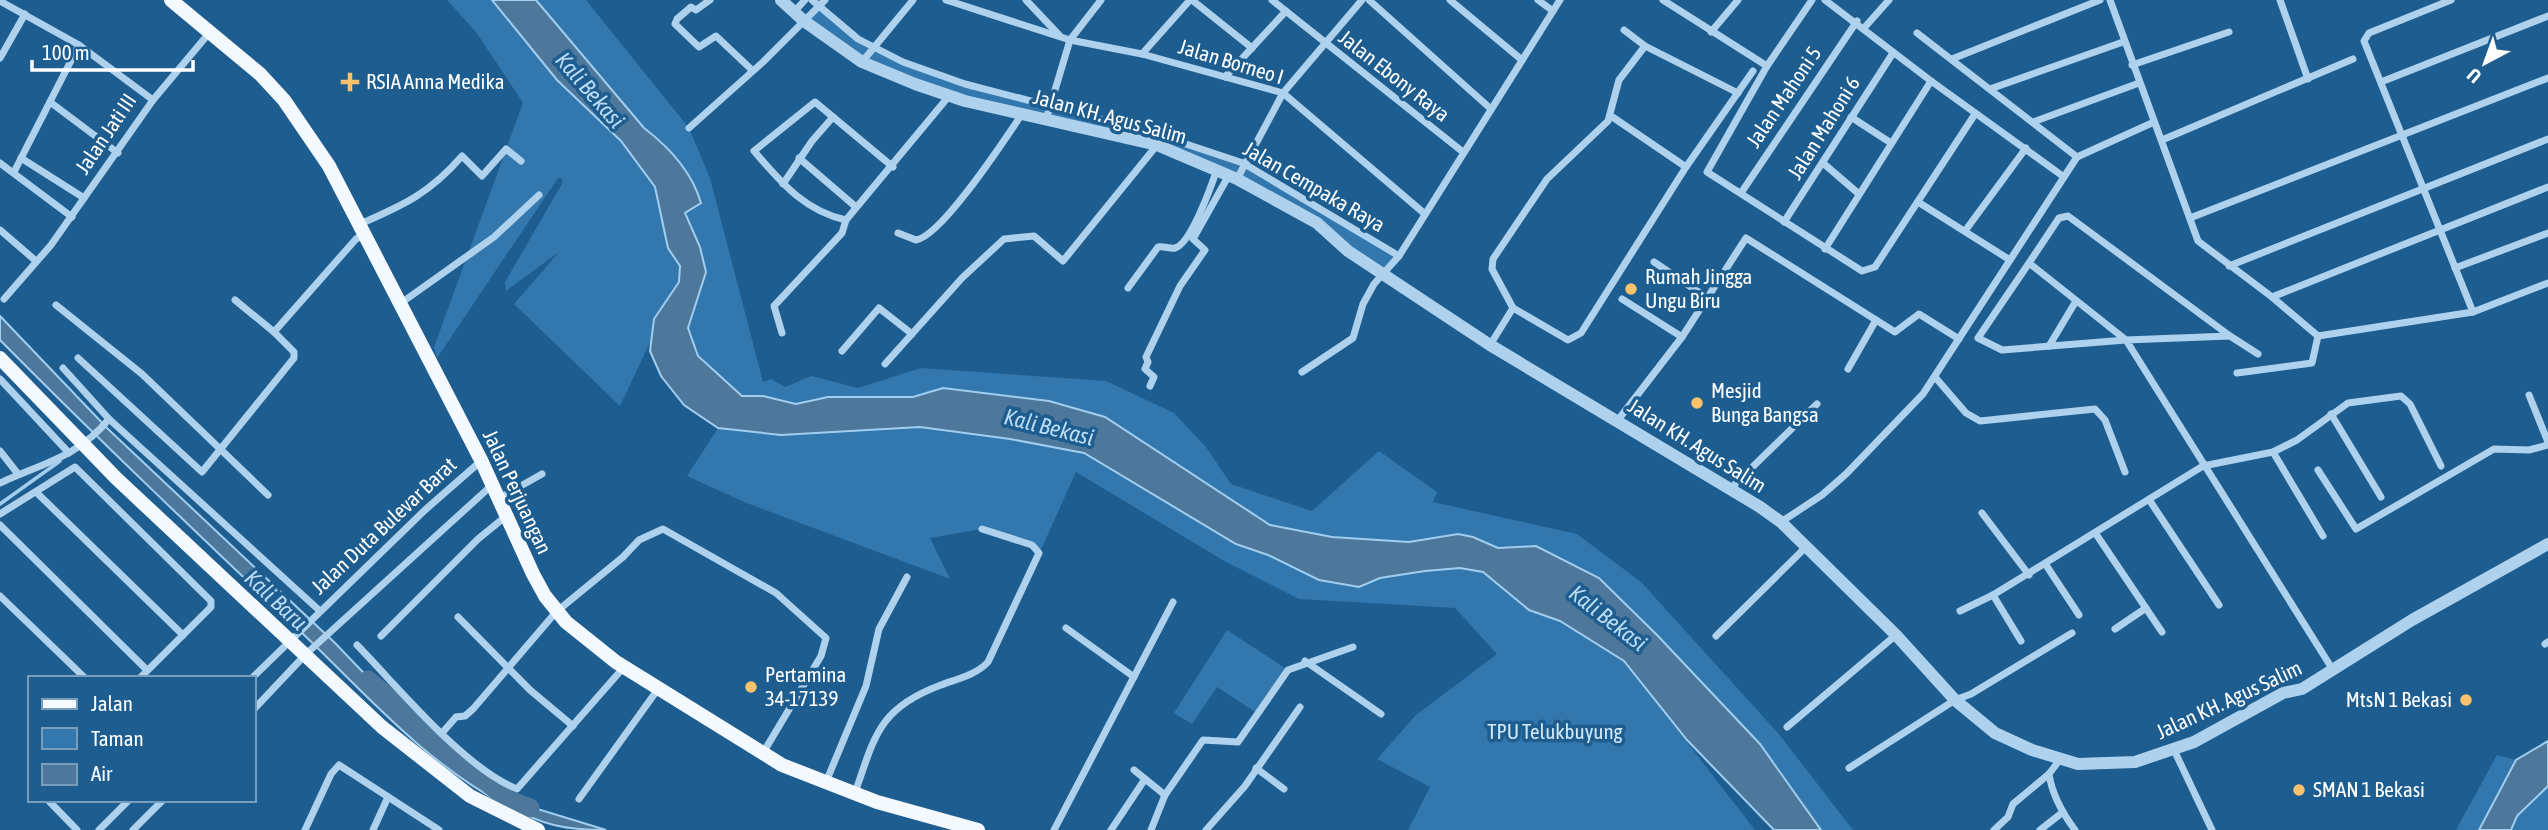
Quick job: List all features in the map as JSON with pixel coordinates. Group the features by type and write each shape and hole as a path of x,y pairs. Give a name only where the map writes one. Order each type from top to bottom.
{"main road":[{"name":"Jalan Perjuangan","path":"172,0 260,74 284,100 336,178 481,460 533,574 556,612 624,667 782,765 855,794 955,827 978,830"},
{"path":"0,358 310,651 382,727 470,796 538,830"}],"street":[{"path":"710,0 696,10 691,7 675,24 699,47 716,36 752,70"},
{"name":"Jalan KH. Agus Salim","path":"781,0 862,62 950,95 1157,145 1228,174 1317,223 1348,251 1490,345 1731,488 1781,522 1896,635 1955,700 2005,739 2078,764 2124,764 2174,750 2213,732 2283,693 2302,689 2412,620 2548,544"},
{"path":"689,128 752,70 799,16 805,0"},
{"name":"Jalan Cempaka Raya","path":"812,0 858,39 904,62 965,84 1150,131 1243,163 1399,256"},
{"path":"799,16 820,7 825,0"},
{"path":"862,62 913,0"},
{"name":"Jalan Borneo I","path":"946,0 1070,40 1142,54 1283,93 1425,214"},
{"path":"1026,0 1059,36"},
{"path":"1046,120 1070,40 1101,0"},
{"path":"1142,54 1191,0 1252,48"},
{"name":"Jalan Ebony Raya","path":"1272,0 1463,152"},
{"path":"1128,288 1158,247 1171,249 1181,244 1205,201 1228,174 1243,163 1283,93 1362,0"},
{"path":"1369,0 1491,108"},
{"path":"1450,0 1522,61"},
{"path":"1538,0 1553,11"},
{"path":"1302,372 1353,338 1363,304 1399,256 1560,0"},
{"path":"1663,0 1767,66"},
{"path":"1711,32 1738,0"},
{"path":"1812,0 1767,66 1707,169 1741,193 1862,271 1872,270 1975,114"},
{"path":"1825,0 1857,21 1892,53 2064,177"},
{"path":"1864,28 1889,0"},
{"path":"1952,59 2100,0"},
{"path":"2110,0 2123,42 2199,243 2272,297 2318,336 2473,312 2548,283"},
{"path":"2280,0 2308,79"},
{"path":"2451,0 2365,36 2364,40 2473,312"},
{"name":"Jalan Jati III","path":"0,1 79,45 153,100 72,217 4,299"},
{"path":"1226,77 1286,11"},
{"path":"0,58 25,14"},
{"path":"2381,82 2548,16"},
{"name":"Jalan Mahoni 5","path":"1741,193 1857,21"},
{"path":"1624,30 1645,46 1738,93"},
{"path":"153,100 210,32"},
{"path":"2132,65 2228,32"},
{"path":"1917,33 2077,157"},
{"path":"1990,89 2123,42"},
{"path":"14,172 79,45"},
{"path":"1645,46 1619,80 1612,99 1611,116 1547,179 1493,259 1492,269 1513,309 1568,340 1581,333 1686,167 1753,71"},
{"name":"Jalan Mahoni 6","path":"1784,222 1892,53"},
{"path":"2162,140 2353,59"},
{"path":"2190,218 2548,78"},
{"path":"1825,249 1931,81"},
{"path":"2033,122 2139,83"},
{"path":"782,333 773,308 842,233 846,220 856,207 950,95"},
{"path":"50,102 118,153"},
{"path":"846,220 811,208 783,184 754,151 815,102 892,167"},
{"path":"898,233 916,240 929,235 962,198 1022,114"},
{"path":"1611,116 1686,167"},
{"path":"783,184 799,158 833,117"},
{"path":"1852,117 1891,143"},
{"path":"1781,522 1822,495 1910,410 1935,377 2077,157 2154,122"},
{"path":"2229,266 2548,139"},
{"path":"885,364 962,278 1004,239 1033,235 1063,261 1157,145"},
{"path":"1965,232 2026,148"},
{"path":"274,332 363,228 413,201 437,184 462,156 482,176 506,149 521,161"},
{"path":"21,158 84,198"},
{"path":"799,158 856,207"},
{"path":"0,163 72,217"},
{"path":"1822,163 1859,194"},
{"path":"1150,386 1154,377 1144,369 1148,362 1146,357 1180,286 1205,250 1193,239 1228,174"},
{"path":"2272,297 2548,187"},
{"path":"401,303 494,237 539,195"},
{"path":"1918,202 2010,260"},
{"path":"2230,336 2002,350 1978,338 2059,218 2068,216 2258,354"},
{"path":"0,230 36,261"},
{"path":"2455,268 2548,233"},
{"path":"1618,420 1682,337 1746,238 1895,332 1919,314 1959,340"},
{"path":"1654,262 1706,297"},
{"path":"2029,262 2126,341 2333,670"},
{"path":"78,358 164,436 198,471 205,471 295,355 274,332 235,299"},
{"path":"1622,299 1682,337"},
{"path":"2049,346 2076,301"},
{"path":"56,305 142,374 268,495"},
{"path":"842,351 879,308 912,334"},
{"path":"1490,345 1513,309"},
{"path":"1848,369 1876,320"},
{"path":"2237,373 2311,365 2318,336"},
{"path":"63,368 108,421 317,614"},
{"path":"1935,377 1966,413 1980,421 2095,409 2105,420 2125,472"},
{"path":"0,379 69,453"},
{"path":"2318,470 2356,528 2494,449 2529,450 2548,444 2529,395"},
{"path":"1960,611 1993,596 2046,565 2203,466 2273,452 2297,440 2331,414 2355,400 2401,396 2410,404 2441,466"},
{"path":"1731,488 1817,404"},
{"path":"2331,414 2381,497"},
{"path":"0,483 18,474 43,467 69,453 108,421"},
{"path":"0,451 18,474"},
{"path":"2273,452 2323,536"},
{"name":"Jalan Duta Bulevar Barat","path":"254,676 481,460"},
{"path":"0,514 72,468 78,468 212,601 211,607 142,676"},
{"name":"Jalan Duta Bulevar Barat","path":"256,707 331,632 494,493 542,474"},
{"path":"36,492 183,635"},
{"path":"2150,501 2219,605"},
{"path":"1982,513 2029,575"},
{"path":"381,636 478,539 505,517"},
{"path":"0,525 147,670"},
{"path":"442,733 456,717 465,716 472,709 556,612 623,557 639,540 660,528 676,534 776,593 827,640 821,656 763,753"},
{"path":"855,794 880,728 895,708 928,690 977,672 988,662 994,650 1039,553 1032,545 982,529"},
{"path":"2096,534 2162,632"},
{"path":"1716,636 1805,548"},
{"path":"2046,565 2079,615"},
{"path":"826,782 866,686 879,629 907,577"},
{"path":"0,596 83,676"},
{"path":"1993,596 2021,641"},
{"path":"1054,830 1172,602"},
{"path":"2115,629 2146,608"},
{"path":"458,617 573,726"},
{"path":"1066,628 1134,677"},
{"path":"1849,768 1955,700 1971,694 2072,633"},
{"path":"1787,727 1896,635"},
{"path":"357,645 442,733 486,769 517,789 624,667"},
{"path":"1152,830 1165,795 1203,740 1238,742 1288,670 1353,646"},
{"path":"1305,662 1381,714"},
{"path":"579,799 658,689"},
{"path":"1206,830 1300,707"},
{"path":"2174,750 2212,830"},
{"path":"1994,830 2008,817 2013,804 2049,774 2061,758"},
{"path":"305,830 337,766 437,830"},
{"path":"1256,768 1284,789"},
{"path":"1135,770 1165,795"},
{"path":"2049,774 2063,811 2076,830"},
{"path":"1111,830 1145,779"},
{"path":"373,830 388,797"},
{"path":"50,802 77,830"},
{"path":"99,830 127,802"},
{"path":"134,830 161,802"},
{"path":"2040,830 2063,811"}],"green space":[{"path":"447,0 492,0 557,80 621,141 655,187 668,248 680,266 679,281 620,406 514,304 559,252 506,291 505,282 563,182 561,178 558,178 437,358 434,347 523,103 476,32"},
{"path":"536,0 586,0 689,128 710,178 763,382 771,379 785,387 811,376 858,388 921,368 1106,381 1174,413 1206,447 1231,484 1312,511 1379,451 1437,492 1433,502 1577,534 1641,582 1778,733 1853,830 1821,830 1760,744 1657,635 1579,568 1536,546 1498,548 1473,537 1458,534 1409,542 1332,537 1270,525 1105,417 944,388 913,397 828,397 796,404 763,396 742,396 698,356 688,327 706,272 664,143 644,128"},
{"path":"819,8 872,47 862,60 806,21"},
{"path":"875,46 903,62 1243,163 1399,256 1385,273 1317,223 1157,145 1022,114 862,62"},
{"name":"TPU Telukbuyung","path":"920,427 1010,439 1083,453 1236,544 1268,555 1319,580 1359,587 1380,578 1425,571 1460,568 1483,572 1528,610 1560,621 1624,661 1755,830 1408,830 1430,787 1377,759 1416,715 1497,654 1455,608 1299,599 1226,562 1076,472 1038,556 1038,550 982,529 930,538 950,579 744,502 687,476 718,428 781,435"},
{"path":"1227,630 1288,670 1258,714 1217,687 1192,724 1174,713"},
{"path":"2497,755 2516,760 2479,830 2456,830"},
{"path":"2548,786 2548,830 2512,830 2517,816"}],"water":[{"name":"Kali Bekasi","path":"492,0 536,0 644,128 671,152 686,171 701,203 685,213 700,247 706,272 688,328 698,356 742,396 763,396 796,404 828,397 913,397 943,388 1049,401 1105,417 1270,525 1332,537 1409,542 1458,534 1473,537 1498,548 1536,546 1599,578 1657,635 1760,744 1821,830 1774,830 1687,740 1624,661 1560,621 1529,610 1483,572 1460,568 1425,571 1380,578 1359,587 1319,580 1268,555 1236,544 1084,453 1010,439 920,427 781,435 718,428 684,405 661,376 650,351 654,319 679,282 680,266 668,248 655,187 621,141 557,80"},
{"path":"0,316 108,429 335,643 405,716 470,774 508,800 606,830 554,825 505,805 448,768 396,725 0,340"},
{"path":"2548,741 2548,786 2517,816 2511,830 2479,830 2516,760"}],"waterway":[{"path":"0,504 60,461"},
{"name":"Kali Baru","path":"368,680 508,800 530,808"}],"place":[{"name":"RSIA Anna Medika","path":"350,82"},
{"name":"Rumah Jingga Ungu Biru","path":"1631,289"},
{"name":"Mesjid Bunga Bangsa","path":"1697,403"},
{"name":"Pertamina 34-17139","path":"751,687"},
{"name":"MtsN 1 Bekasi","path":"2466,700"},
{"name":"SMAN 1 Bekasi","path":"2299,790"}]}
